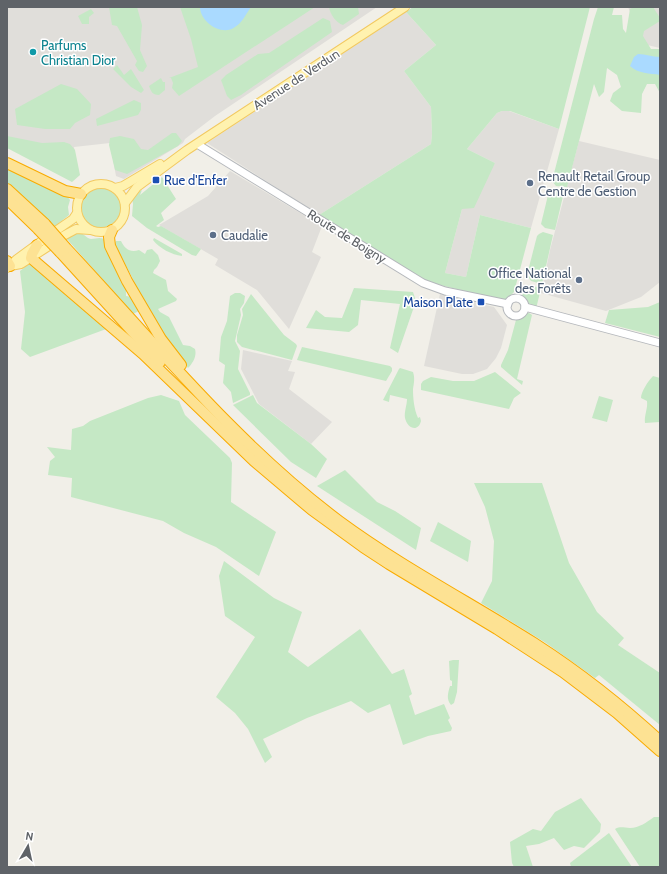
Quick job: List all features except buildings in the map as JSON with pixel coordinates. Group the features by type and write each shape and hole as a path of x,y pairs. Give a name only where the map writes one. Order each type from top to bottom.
{"highway":[{"path":"7,163 65,191 81,194"},
{"path":"7,189 63,250 121,307 185,380 249,445 290,482 339,521 391,556 533,642 564,663 611,698 660,741"},
{"path":"7,199 41,227"},
{"path":"112,230 109,237 110,246 137,300 161,339 224,420"},
{"path":"43,244 32,254 31,258 166,375 185,396 254,461 283,486 336,528 389,564 552,664 617,712 660,751"},
{"path":"63,250 231,439"}],"main road":[{"name":"Avenue de Verdun","path":"125,203 137,186 187,150 405,7"},
{"name":"Avenue de Verdun","path":"115,188 123,186 170,158 187,150"},
{"path":"77,213 60,233 76,229 98,232 112,230 123,218 125,212 125,203 122,195 108,184 90,186 81,194 77,203 77,213 81,221 92,230"},
{"path":"8,265 43,244"},
{"path":"8,265 21,264 31,258"}],"street":[{"name":"Route de Boigny","path":"197,144 423,283 445,291 508,304"},
{"path":"519,298 524,302 525,307 522,313 514,315 508,310 508,304 511,300 519,298"},
{"path":"525,307 660,343"}],"shaded area":[{"name":"Parfums Christian Dior","path":"7,7 377,7 215,116 185,139 183,143 124,179 116,176 110,143 74,147 78,175 7,147"},
{"path":"628,7 660,7 660,48 643,44"},
{"path":"406,12 436,45 404,71 431,107 431,144 319,215 207,143"},
{"path":"509,111 559,129 531,228 480,215 466,277 445,273 462,209 495,163 467,149 497,113"},
{"path":"579,141 660,160 660,282 641,297 606,311 541,293 550,250"},
{"path":"230,171 322,226 312,252 321,257 289,329 257,290 215,265 218,259 159,225 208,196"},
{"path":"440,294 494,307 507,325 501,348 496,358 487,369 473,374 462,374 424,366"},
{"path":"243,350 292,361 288,371 295,372 289,389 332,422 311,444 259,404 241,369"}],"green space":[{"path":"109,7 137,7 142,25 140,50 147,66 143,72 139,71 135,65 137,61 117,26 112,25"},
{"path":"180,7 315,7 179,96 172,88 173,83 171,78 169,78 198,67 191,39"},
{"path":"329,7 358,7 359,14 343,25 334,18"},
{"path":"413,7 590,7 559,129 510,111 502,111 497,113 467,149 495,163 474,208 462,209 445,273 466,277 480,215 531,228 514,292 505,301 424,281 319,215 431,144 431,107 404,71 436,45 406,12"},
{"path":"598,7 614,7 612,15 622,15 623,29 626,33 630,9 634,7 653,7 660,18 660,21 644,31 643,36 651,49 660,49 660,93 655,84 647,84 642,94 641,113 622,111 610,101 613,93 621,87 617,75 607,68 604,92 599,97 594,84 567,187 556,186 552,181"},
{"path":"91,9 94,13 89,17 89,24 82,24 78,16"},
{"path":"323,18 330,21 332,32 241,95 231,100 227,96 221,80 226,75 258,54 269,53"},
{"path":"117,65 124,75 131,69 144,90 141,93 131,87 113,69"},
{"path":"161,78 163,82 165,82 165,90 159,95 153,93 149,86"},
{"path":"61,84 77,89 91,104 90,115 75,123 70,129 45,129 17,125 15,109"},
{"path":"134,100 141,103 141,110 138,115 97,126 96,119"},
{"path":"172,133 176,133 182,141 178,146 127,174 115,170 109,145 110,138 120,136 134,139 141,149 148,150"},
{"path":"7,136 42,143 64,142 70,144 75,150 80,175 72,182 7,148"},
{"path":"7,167 67,196 70,200 68,207 69,215 54,227 7,183"},
{"path":"162,177 176,199 161,213 164,220 156,226 161,226 201,249 196,256 147,228 132,216 132,198 135,194 142,190 140,195"},
{"path":"101,185 113,189 119,195 123,207 119,219 113,225 101,229 89,225 83,219 79,207 83,195 89,189"},
{"path":"550,190 564,192 555,230 545,228 541,224"},
{"path":"543,232 553,235 542,284 531,281 527,275 537,236"},
{"path":"76,233 81,233 87,238 91,239 104,239 126,290 126,296 132,297 139,311 133,314 67,239"},
{"path":"154,238 182,254 182,256 170,253 162,248 153,240"},
{"path":"116,241 121,241 130,251 139,250 145,254 147,250 152,249 158,255 160,261 153,273 166,280 168,291 177,299 176,301 158,309 160,312 169,317 183,345 190,346 195,349 194,359 188,368 162,331 137,290 131,275 114,245"},
{"path":"28,265 36,267 109,328 30,357 21,349 25,312 20,271"},
{"path":"529,285 541,288 536,309 527,305 522,296 524,287"},
{"path":"354,288 413,292 416,301 398,353 390,348 400,304 361,300 358,325 349,332 306,328 316,310 325,317 342,318"},
{"path":"235,293 240,293 245,296 244,303 240,309 241,315 235,341 240,351 238,369 250,395 233,403 231,392 223,383 225,365 219,361 221,337 227,321 230,296"},
{"path":"251,294 284,335 296,344 297,346 292,360 242,347 237,342 237,335 243,315 242,309"},
{"path":"660,302 660,337 605,323 609,310 648,307"},
{"path":"525,313 532,315 517,379 523,381 522,385 501,367 501,365 508,350 517,317"},
{"path":"302,347 390,366 392,371 386,381 297,360"},
{"path":"400,368 413,372 414,374 414,404 418,418 420,417 421,421 420,425 415,428 410,427 405,418 407,399 390,395 389,402 383,400"},
{"path":"495,372 521,393 514,398 509,409 421,390 421,384 423,381 431,377 453,381 474,381"},
{"path":"653,376 660,378 660,422 645,423 647,401 641,398 641,396 645,387"},
{"path":"161,395 179,401 185,415 230,458 232,463 231,502 276,532 259,576 216,547 184,533 163,521 71,497 72,478 48,475 50,461 55,457 47,447 71,450 72,429 83,426 90,421 148,398"},
{"path":"253,395 257,403 311,444 327,459 316,478 291,462 233,405"},
{"path":"599,396 613,400 607,422 592,418"},
{"path":"345,470 377,502 395,511 421,528 416,550 317,486"},
{"path":"474,483 542,483 569,563 597,612 624,638 618,645 660,673 660,725 599,675 595,678 546,643 481,603 492,581 494,541 485,507"},
{"path":"438,522 471,541 468,562 430,541"},
{"path":"224,561 274,598 302,612 288,652 308,667 360,629 392,674 404,669 412,694 409,696 415,715 444,704 450,718 448,720 452,728 451,731 428,736 403,745 390,704 368,713 351,701 307,718 263,739 272,757 265,763 248,729 235,713 216,697 255,637 225,616 219,576"},
{"path":"459,660 457,692 454,703 451,705 448,698 450,686 452,686 452,681 450,680 449,661"},
{"path":"581,798 601,824 600,832 584,848 574,846 564,850 554,838 539,844 526,846 533,867 514,867 512,863 510,842 533,829 541,831 555,812"},
{"path":"654,817 660,817 660,867 640,867 615,829 621,827 637,827"},
{"path":"609,833 632,867 571,867 570,863"}],"water":[{"path":"200,7 251,7 242,21 230,30 224,30 218,29 208,23 201,13"},
{"path":"638,54 660,57 660,75 640,72 633,69 630,66 634,57"}],"place":[{"name":"Parfums Christian Dior","path":"33,52"},
{"name":"Rue d'Enfer","path":"156,180"},
{"name":"Renault Retail Group Centre de Gestion","path":"530,183"},
{"name":"Caudalie","path":"213,235"},
{"name":"Office National des Forêts","path":"579,280"},
{"name":"Maison Plate","path":"481,302"}]}
